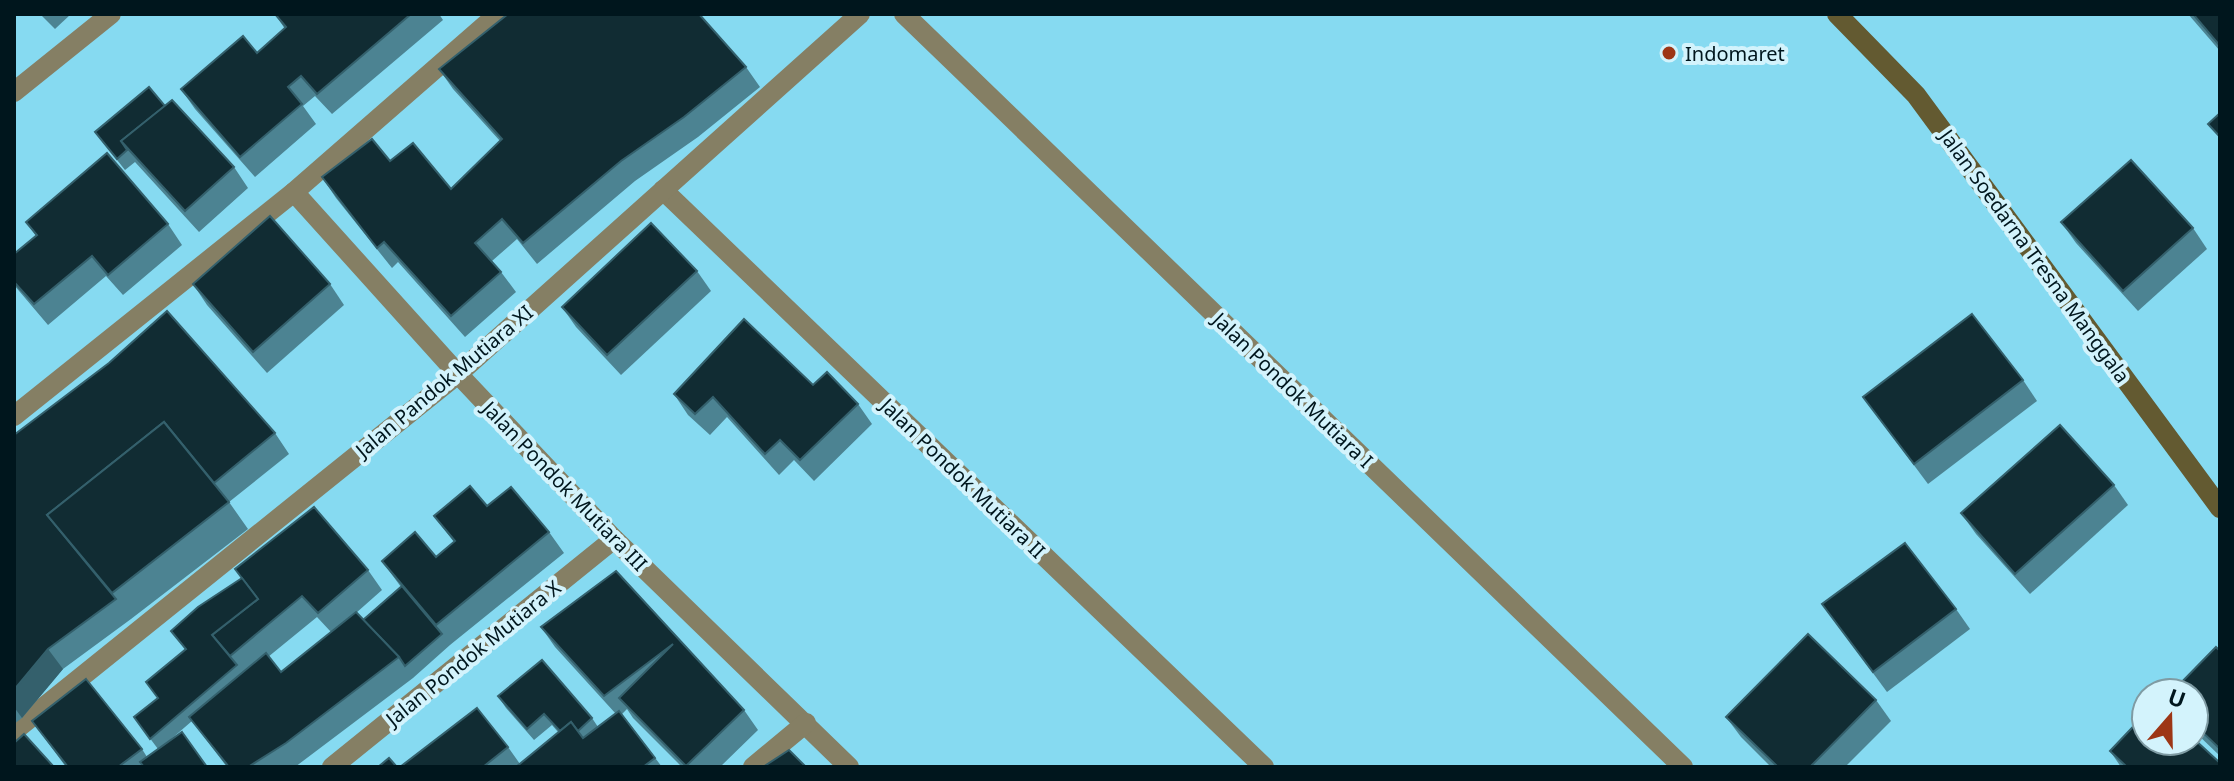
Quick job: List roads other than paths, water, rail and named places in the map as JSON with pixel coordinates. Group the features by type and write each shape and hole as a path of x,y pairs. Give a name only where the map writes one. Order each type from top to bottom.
{"main road":[{"name":"Jalan Soedarna Tresna Manggala","path":"1837,14 1916,95 2220,508"}],"street":[{"path":"14,92 111,14"},
{"path":"14,416 294,192 498,14"},
{"name":"Jalan Pandok Mutiara XI","path":"14,731 458,374 860,14"},
{"name":"Jalan Pondok Mutiara I","path":"904,14 1683,767"},
{"name":"Jalan Pondok Mutiara II","path":"663,190 1264,767"},
{"name":"Jalan Pondok Mutiara III","path":"294,192 458,374 614,539 849,767"},
{"name":"Jalan Pondok Mutiara X","path":"332,767 614,539"},
{"path":"753,767 806,723"}],"place":[{"name":"Indomaret","path":"1669,53"}]}
